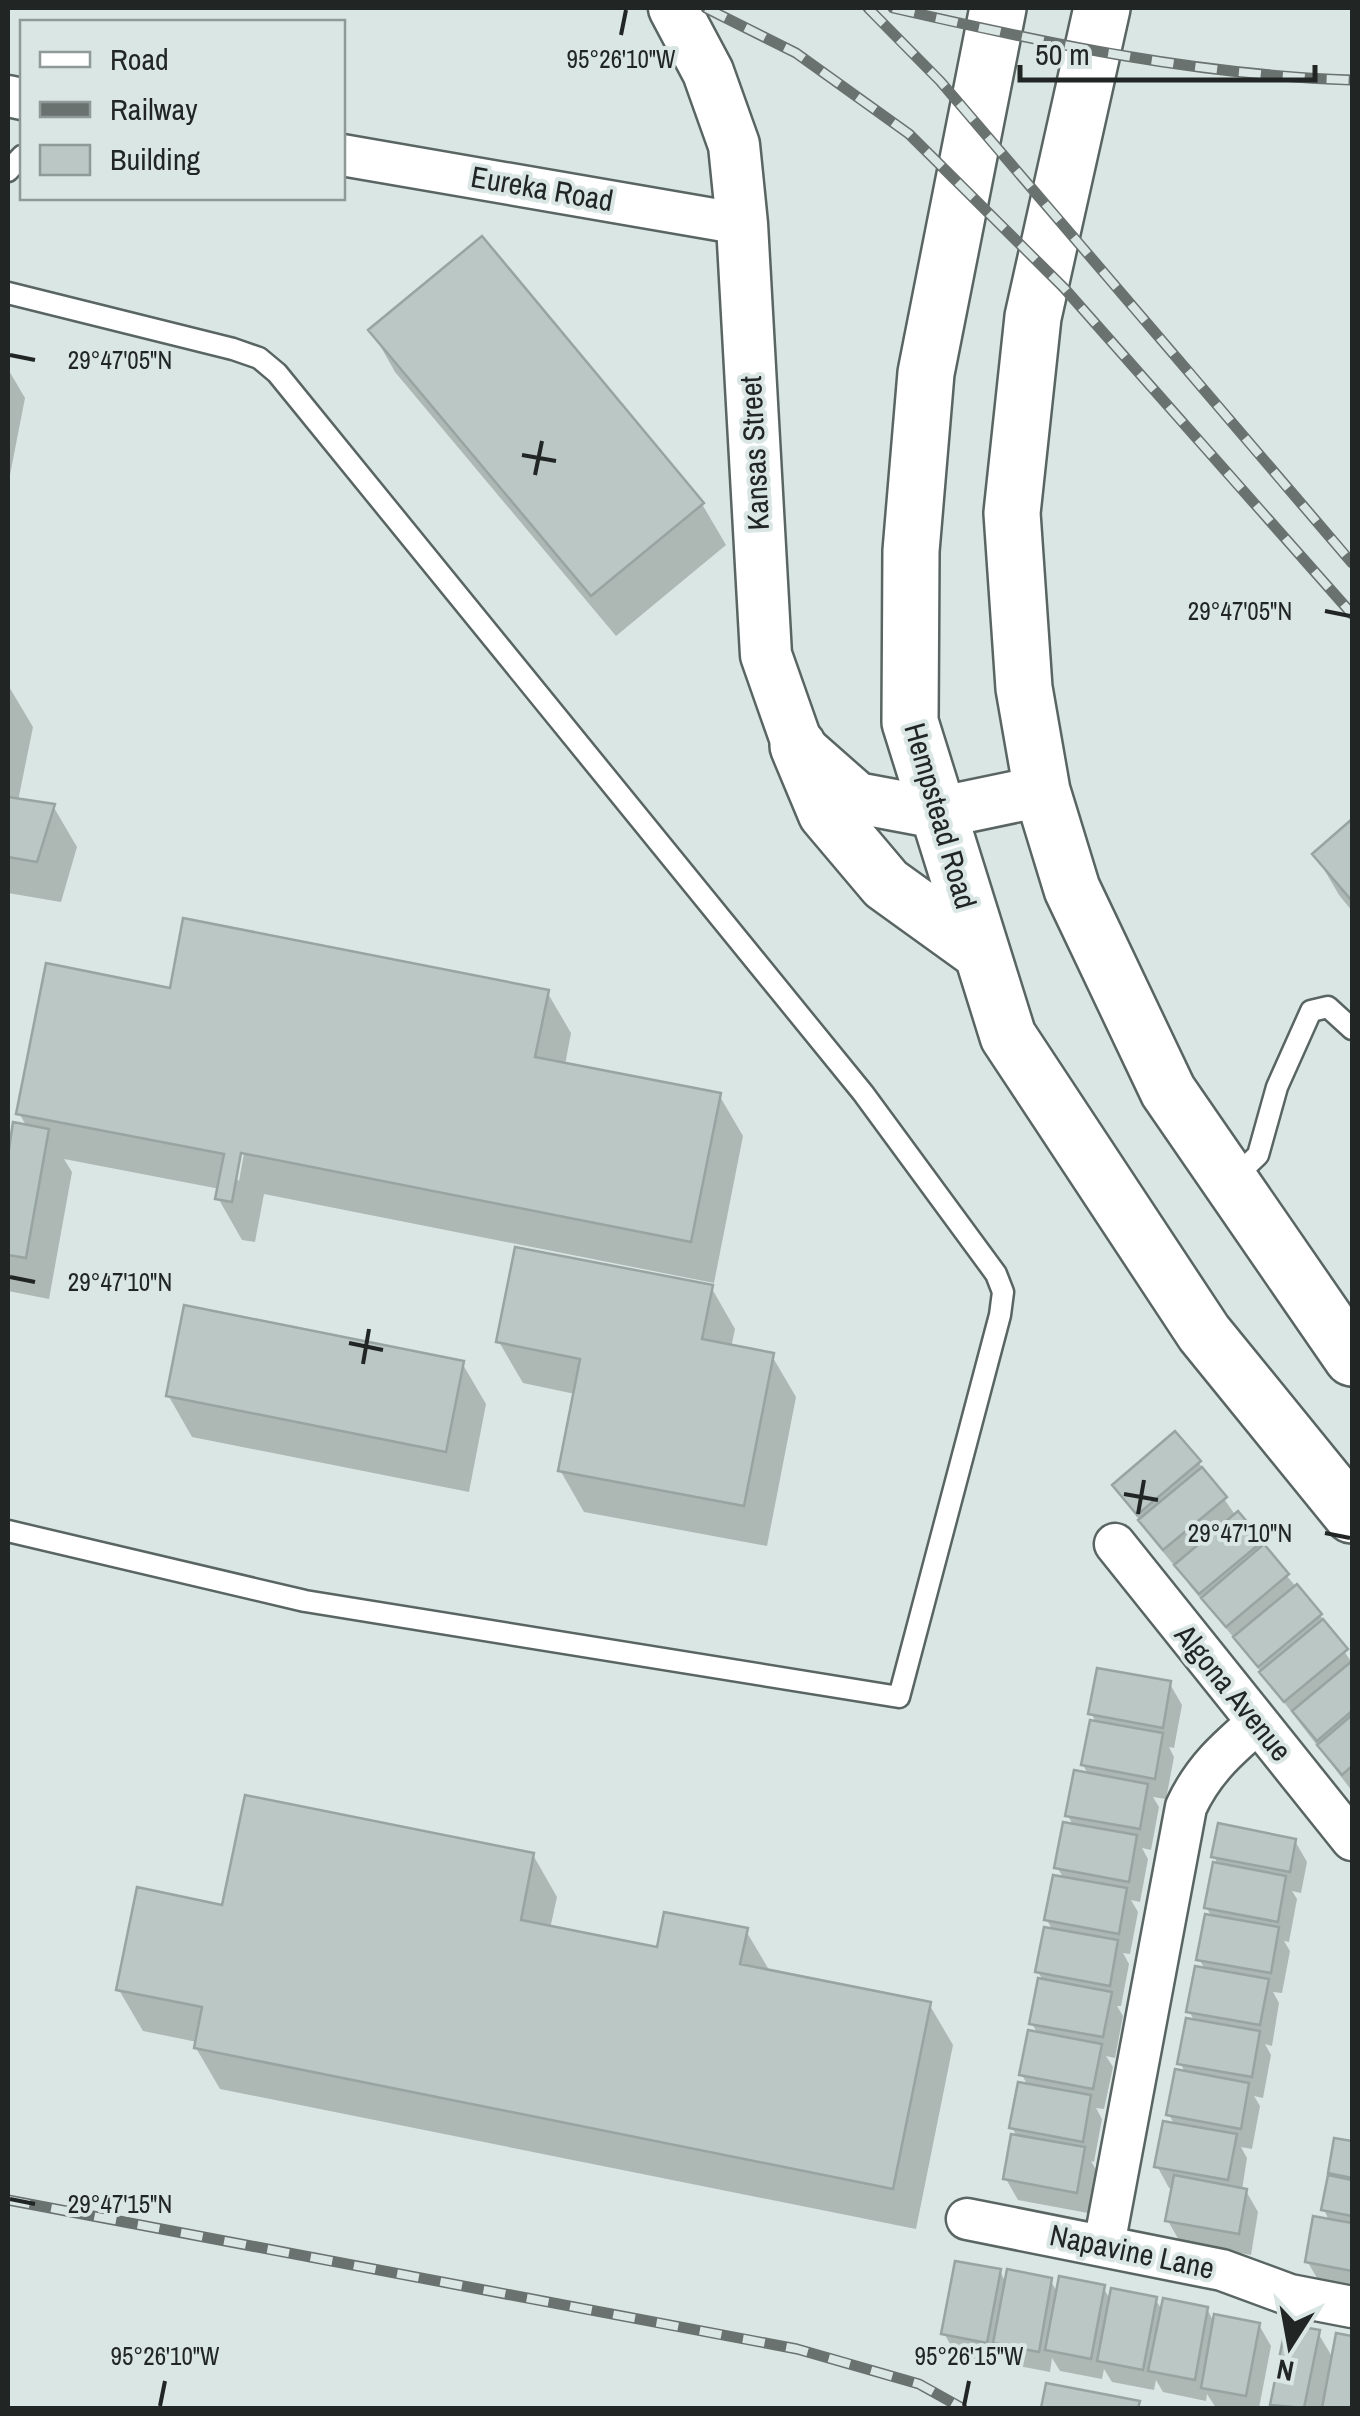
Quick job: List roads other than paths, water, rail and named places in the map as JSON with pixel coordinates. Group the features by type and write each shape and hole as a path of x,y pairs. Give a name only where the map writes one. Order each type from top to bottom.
{"main road":[{"name":"Hempstead Road","path":"998,8 926,373 911,552 910,722 1008,1036 1193,1316 1352,1515"},
{"path":"1102,8 1034,317 1012,513 1024,688 1042,791 1072,889 1168,1091 1352,1358"},
{"path":"798,746 826,813 886,884 979,951"}],"street":[{"name":"Kansas Street","path":"674,8 708,72 734,145 742,224 766,655 798,746 857,798 938,814"},
{"name":"Eureka Road","path":"345,156 742,224"},
{"path":"938,814 1042,791"},
{"name":"Algona Avenue","path":"1115,1544 1352,1840"},
{"path":"1104,2245 1186,1807 1214,1761 1258,1724"},
{"name":"Napavine Lane","path":"967,2219 1222,2270 1290,2295 1352,2307"}],"lane":[{"path":"8,294 233,349 259,358 277,373 863,1093 996,1274 1002,1292 1000,1315 900,1697 305,1601 8,1531"},
{"path":"1231,1180 1258,1155 1278,1087 1312,1011 1328,1007 1352,1029"}],"railway":[{"path":"706,8 796,53 909,134 1064,288 1352,614"},
{"path":"868,8 940,81 1352,563"},
{"path":"893,8 1064,45 1178,64 1352,80"},
{"path":"8,2200 797,2349 919,2384 962,2408"}]}
